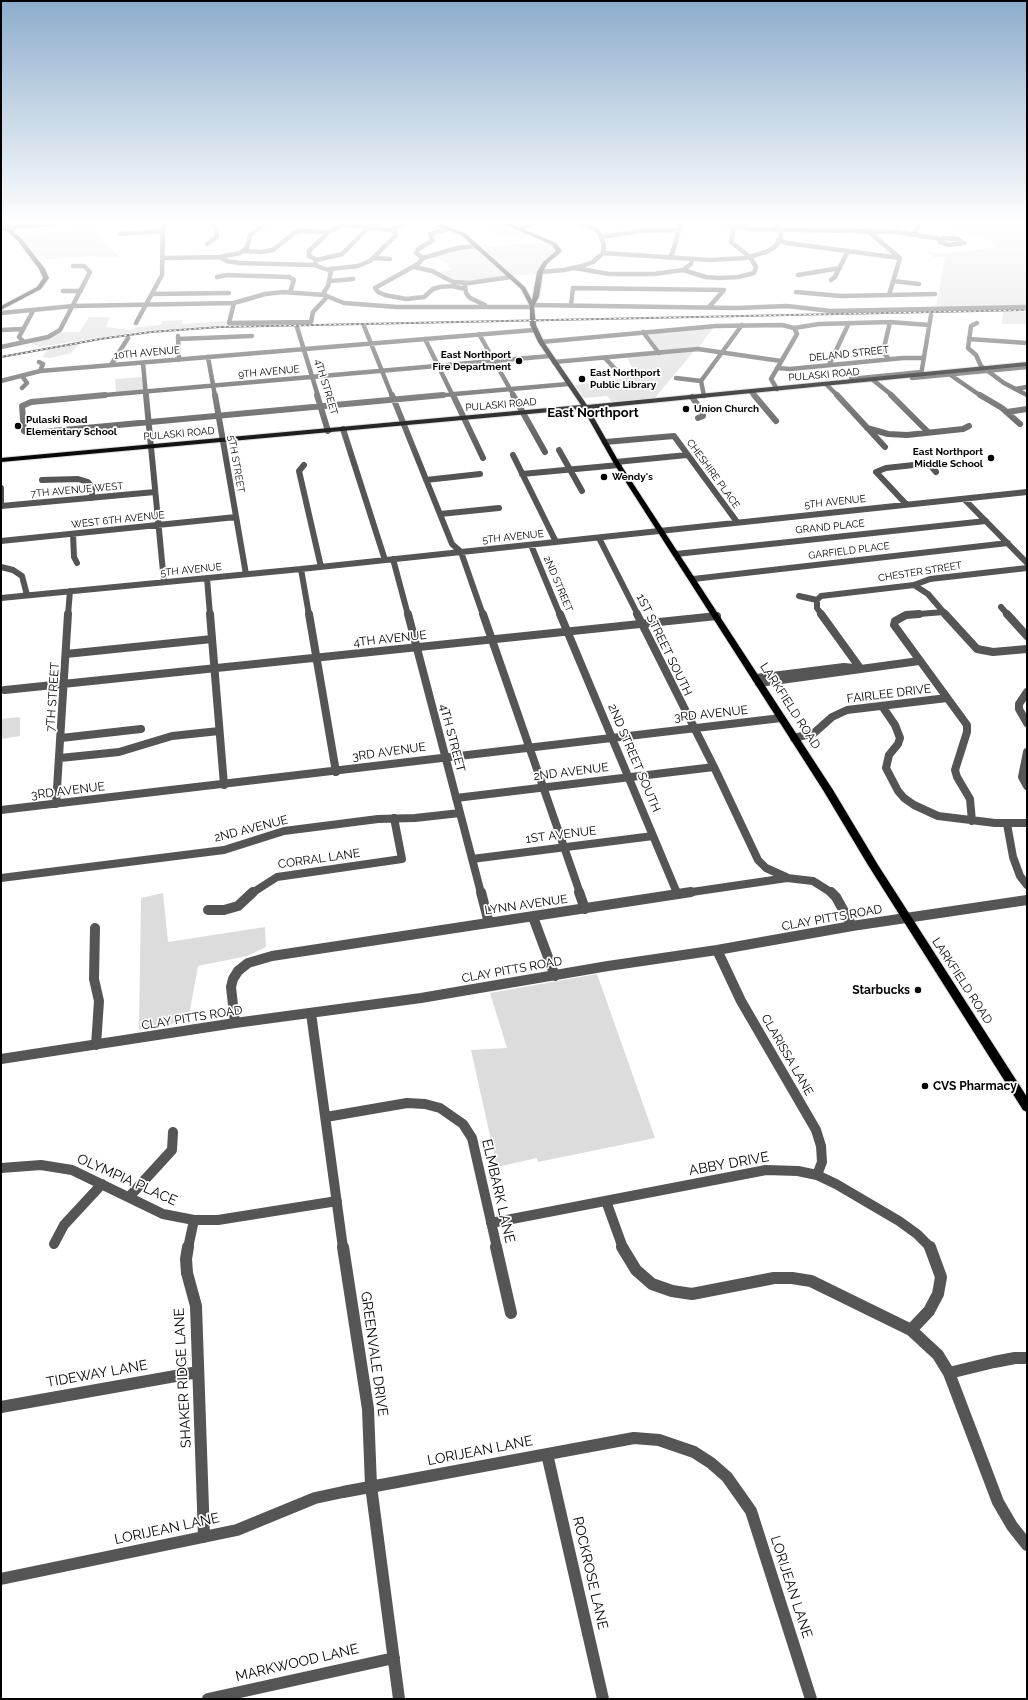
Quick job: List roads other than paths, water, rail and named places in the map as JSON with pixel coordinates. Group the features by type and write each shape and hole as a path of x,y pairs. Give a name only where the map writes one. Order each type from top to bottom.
{"main road":[{"path":"1,309 12,303"},
{"name":"LARKFIELD ROAD","path":"532,306 534,330 541,342 585,407 618,463 717,616 1027,1107"},
{"path":"1,309 12,312"},
{"name":"PULASKI ROAD","path":"1,460 751,392 777,388 827,385 921,373 948,374 984,368 1027,364"}],"street":[{"path":"1,347 57,333 62,327 74,303"},
{"path":"12,312 73,306 204,303"},
{"path":"234,303 229,324 311,322 313,312 321,303"},
{"path":"347,303 397,307 571,305 709,307 795,306 831,311 1027,307"},
{"path":"481,303 488,307"},
{"path":"709,307 712,303"},
{"path":"136,324 145,304"},
{"path":"24,342 19,337 33,311"},
{"path":"794,328 797,332 771,379 777,388 921,373 931,315"},
{"path":"541,342 716,326 782,325 794,328 820,324 890,322 929,325"},
{"path":"889,359 884,352 890,322"},
{"path":"829,366 849,323"},
{"path":"977,323 971,326 968,348 976,355 984,368 1015,389 1027,395"},
{"path":"704,396 701,382 742,325"},
{"path":"364,326 452,544 461,552 585,909"},
{"name":"4TH STREET","path":"297,327 328,431"},
{"path":"1,330 22,329"},
{"name":"10TH AVENUE","path":"1,381 40,371 534,330"},
{"path":"643,332 659,353"},
{"path":"479,334 545,452"},
{"path":"179,360 178,337 252,336"},
{"path":"111,366 128,338"},
{"path":"969,338 1015,343 1018,346 1026,346 1026,343"},
{"path":"425,339 483,458"},
{"path":"554,362 698,349 781,361"},
{"name":"9TH AVENUE","path":"149,423 31,433 24,431 22,406 30,402 550,356"},
{"name":"5TH STREET","path":"208,357 246,574"},
{"path":"605,358 617,371"},
{"name":"DELAND STREET","path":"777,368 790,369 889,359 923,358"},
{"path":"39,362 43,364 40,371"},
{"path":"143,363 164,582"},
{"path":"902,379 948,374 1007,412 1020,424"},
{"path":"22,376 27,383 22,388"},
{"path":"676,378 701,382"},
{"path":"873,380 898,401 928,432"},
{"path":"149,423 568,384"},
{"path":"827,385 886,447"},
{"path":"1015,389 1027,387"},
{"path":"751,392 776,421"},
{"path":"692,397 703,413 703,416 698,418"},
{"path":"1007,412 1027,409"},
{"path":"867,428 879,432 896,434 963,429 969,426"},
{"path":"343,429 385,560"},
{"name":"CHESHIRE PLACE","path":"605,442 674,436 737,522"},
{"path":"559,450 582,491"},
{"path":"513,454 556,542"},
{"path":"522,474 570,470 687,454"},
{"path":"906,504 873,471 922,464 931,466 936,472"},
{"path":"304,465 299,471 321,567"},
{"path":"426,480 480,474"},
{"path":"42,480 78,479 88,482 92,487 92,498"},
{"path":"1,506 2,488"},
{"name":"7TH AVENUE WEST","path":"1,506 155,492"},
{"name":"5TH AVENUE","path":"1,598 321,567 1027,492"},
{"path":"964,499 1027,563"},
{"path":"440,514 499,508"},
{"name":"WEST 6TH AVENUE","path":"1,541 236,517"},
{"name":"GRAND PLACE","path":"676,554 986,521"},
{"path":"74,534 74,557 77,563"},
{"name":"1ST STREET SOUTH","path":"599,538 693,728 714,767 758,860 766,868 787,878"},
{"name":"GARFIELD PLACE","path":"693,579 1008,543"},
{"name":"2ND STREET","path":"531,545 567,632"},
{"name":"4TH STREET","path":"393,559 489,923"},
{"path":"1,567 13,570 22,576 27,595"},
{"name":"CHESTER STREET","path":"816,600 828,594 914,585 930,579 1027,568"},
{"path":"301,569 336,772"},
{"path":"207,578 224,784"},
{"path":"914,585 928,594 977,649 993,652 1027,649"},
{"name":"7TH STREET","path":"56,804 70,591"},
{"path":"799,596 816,600 817,608 860,668"},
{"path":"1001,607 1027,636"},
{"path":"944,612 906,615 895,621 896,630 966,725 967,732 955,770 957,777 970,799 972,821"},
{"name":"4TH AVENUE","path":"5,690 717,616"},
{"name":"2ND STREET SOUTH","path":"567,632 613,738 677,894"},
{"path":"66,654 212,639"},
{"path":"757,680 851,672 860,668 919,661"},
{"path":"1027,692 1022,697 1019,704 1019,710 1027,723"},
{"name":"FAIRLEE DRIVE","path":"794,738 814,733 837,713 847,710 947,698"},
{"path":"882,706 895,725 900,738 898,744 889,755 886,768 898,791 914,805 938,816 1007,824 1027,822"},
{"name":"3RD AVENUE","path":"1,810 336,772 446,757 781,718"},
{"path":"61,738 141,730"},
{"path":"60,758 124,751 172,736 219,731"},
{"path":"1027,752 1022,773 1027,786"},
{"name":"2ND AVENUE","path":"456,798 714,767"},
{"name":"2ND AVENUE","path":"1,878 224,850 284,831 394,818 415,818 460,813"},
{"name":"CORRAL LANE","path":"208,910 224,910 238,906 258,888 277,877 402,859 394,818"},
{"path":"1007,824 1014,862 1020,876 1027,885"},
{"name":"1ST AVENUE","path":"472,858 653,836"},
{"name":"LYNN AVENUE","path":"235,1024 231,987 233,979 238,971 258,959 787,878 812,881 830,891 836,897 852,926"},
{"name":"CLAY PITTS ROAD","path":"1,1059 421,998 641,960 717,950 906,917 1027,900"},
{"path":"533,917 555,976"},
{"path":"95,928 94,979 99,1001 96,1045"},
{"name":"CLARISSA LANE","path":"717,950 741,1001 816,1130 822,1154 822,1162 817,1175"},
{"name":"GREENVALE DRIVE","path":"311,1013 368,1409 371,1486 399,1699"},
{"name":"ELMBARK LANE","path":"326,1116 407,1103 425,1104 440,1108 463,1124 472,1138 511,1313"},
{"path":"129,1197 172,1150 174,1132"},
{"name":"OLYMPIA PLACE","path":"1,1168 41,1164 72,1170 163,1214 194,1220 218,1220 337,1201"},
{"name":"ABBY DRIVE","path":"491,1223 766,1170 798,1171 817,1175 899,1221 917,1234 930,1247 937,1262 941,1277 938,1294 929,1311 911,1330"},
{"path":"54,1244 64,1225 102,1184"},
{"path":"606,1201 624,1252 636,1270 652,1284 672,1291 692,1294 714,1291 774,1278 792,1278 811,1281 911,1330 938,1355 949,1372 998,1502 1012,1526 1027,1545"},
{"name":"SHAKER RIDGE LANE","path":"194,1220 186,1259 187,1273 196,1306 204,1537"},
{"path":"949,1372 1001,1360 1027,1358"},
{"name":"TIDEWAY LANE","path":"1,1407 198,1372"},
{"name":"LORIJEAN LANE","path":"1,1579 237,1530 315,1498 371,1486 634,1438 659,1440 694,1452 711,1463 728,1477 751,1511 810,1699"},
{"name":"ROCKROSE LANE","path":"547,1454 603,1699"},
{"name":"MARKWOOD LANE","path":"208,1699 394,1658"}],"railway":[{"path":"1,357 100,339 151,332 220,327 1027,310"}],"place":[{"name":"East Northport Fire Department","path":"519,361"},
{"name":"East Northport Public Library","path":"582,379"},
{"name":"Union Church","path":"686,409"},
{"name":"Pulaski Road Elementary School","path":"18,426"},
{"name":"East Northport Middle School","path":"991,458"},
{"name":"Wendy's","path":"604,477"},
{"name":"Starbucks","path":"918,990"},
{"name":"CVS Pharmacy","path":"925,1086"}],"district":[{"name":"East Northport","path":"593,413"}]}
